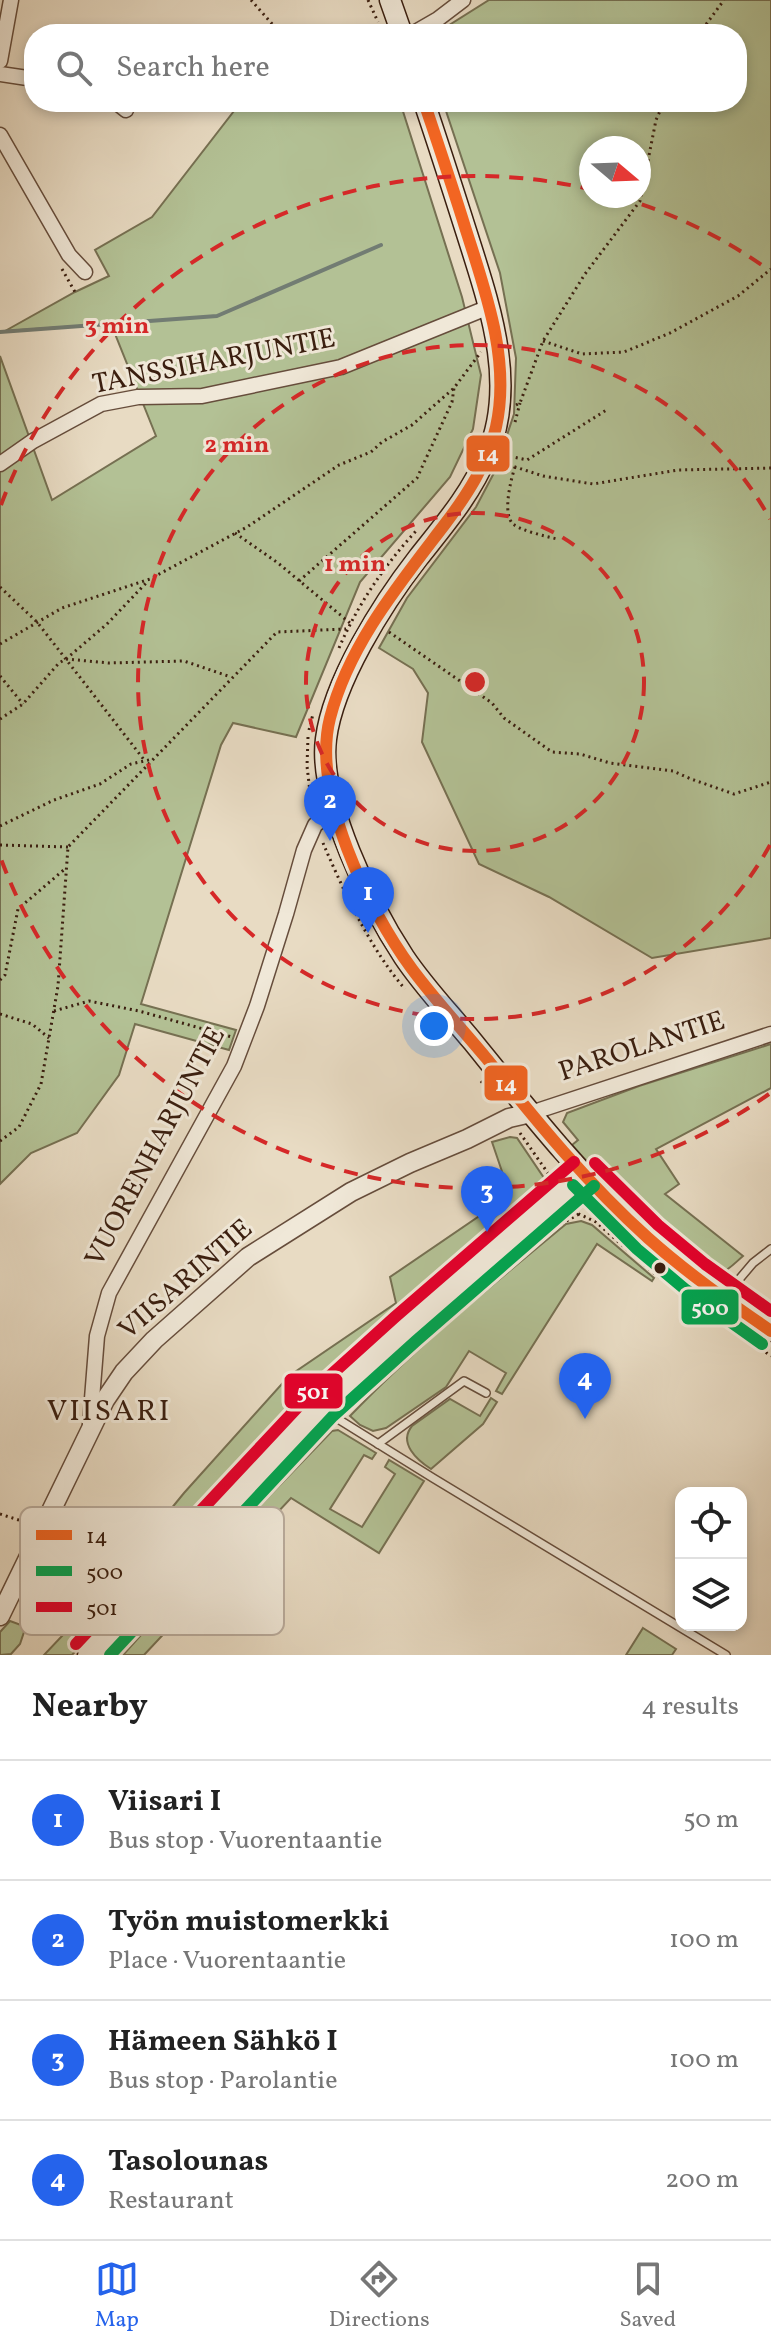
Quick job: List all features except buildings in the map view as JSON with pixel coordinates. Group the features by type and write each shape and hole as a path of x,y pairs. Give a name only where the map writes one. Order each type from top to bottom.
{"main road":[{"path":"390,0 398,24"},
{"path":"427,112 489,307 501,372 499,414 488,454 458,508 407,573 355,629 326,739 327,777 337,814 373,904 406,961 531,1113 584,1174 647,1237 723,1298 771,1331"},
{"path":"227,1507 322,1405 584,1174"},
{"path":"88,1655 107,1635"}],"street":[{"path":"0,61 11,0"},
{"path":"429,24 463,0"},
{"path":"0,74 24,78"},
{"path":"0,135 69,255 85,272"},
{"name":"TANSSIHARJUNTIE","path":"0,464 33,441 101,404 138,397 202,396 341,367 489,307"},
{"name":"VUORENHARJUNTIE","path":"90,1431 97,1336 109,1293 234,1066 286,914 304,850 315,825 325,817 337,814"},
{"name":"PAROLANTIE","path":"531,1113 771,1034"},
{"name":"VIISARINTIE","path":"53,1507 105,1400 124,1372 154,1340 248,1257 351,1192 509,1118 531,1113"},
{"name":"VIISARINTIE","path":"0,1616 20,1575"}],"lane":[{"path":"723,1298 753,1263 771,1249"},
{"path":"378,1444 464,1381 486,1393"},
{"path":"322,1405 378,1444 726,1655"}],"path":[{"path":"251,0 272,24"},
{"path":"368,0 379,23"},
{"path":"706,24 724,0"},
{"path":"499,414 520,403 543,341 585,274 640,201 660,112"},
{"path":"543,341 582,354 624,352 670,333 738,296 771,269"},
{"path":"0,644 62,608 150,579 235,533 339,465 371,452 412,425 454,388 485,345"},
{"path":"299,581 417,478 452,402 454,388"},
{"path":"488,454 527,460 608,409"},
{"path":"488,454 498,461 543,476 593,484 678,470 771,468"},
{"path":"515,467 508,500 509,517 513,523 557,539"},
{"path":"235,533 278,563 355,629"},
{"path":"0,719 23,704 59,663 107,624 150,579"},
{"path":"0,587 37,622 145,761"},
{"path":"0,1141 19,1127 41,1084 58,986 68,847 277,632 355,629 392,633 492,703 504,718 552,752 673,771 734,794 771,782"},
{"path":"66,659 109,663 184,661 232,678"},
{"path":"0,676 23,704"},
{"path":"0,826 54,800 100,784 131,764 153,759"},
{"path":"0,845 68,847"},
{"path":"0,980 5,975 18,909 66,868"},
{"path":"54,1011 89,1001 139,1011 244,1040"},
{"path":"0,1014 32,1024 49,1038"},
{"path":"579,1214 596,1222 655,1274 771,1356"},
{"path":"0,1514 20,1521"}],"green space":[{"path":"489,0 771,0 771,938 652,958 549,897 479,864 422,742 428,693 413,669 379,648 407,598 476,507 495,471 514,414 516,358 500,273 446,112 747,112 747,24 451,24"},
{"path":"233,112 403,112 462,297 481,375 473,429 450,477 360,582 296,737 233,723 221,745 141,1004 236,1030 229,1050 135,1024 119,1075 77,1133 31,1153 0,1184 0,356 52,500 156,436 113,329 106,324 5,331 109,276 95,250 152,217"},
{"path":"771,1044 771,1088 656,1149 679,1184 665,1194 743,1256 724,1272 708,1272 667,1240 603,1178 572,1145 578,1140 563,1122 567,1113 639,1086"},
{"path":"517,1138 544,1178 541,1188 490,1225 463,1253 467,1255 462,1262 345,1370 209,1507 173,1507 289,1376 396,1303 390,1277 510,1195 492,1142"},
{"path":"581,1221 592,1225 654,1278 652,1281 597,1244 502,1394 496,1391 506,1373 469,1351 446,1387 386,1428 373,1431 350,1416 401,1365 483,1293 566,1224"},
{"path":"491,1398 497,1402 483,1424 431,1469 411,1450 407,1439 412,1426 450,1399 480,1416"},
{"path":"338,1430 376,1453 372,1459 364,1455 330,1509 362,1527 395,1474 385,1467 389,1460 424,1481 379,1553 291,1498 283,1507 259,1507 332,1431"},
{"path":"10,1621 20,1625 20,1635 23,1635 11,1654 0,1655 0,1632"},
{"path":"643,1628 676,1649 672,1655 626,1655"},
{"path":"63,1635 90,1635 72,1655 44,1655"},
{"path":"141,1635 163,1635 144,1655 123,1655"}],"waterway":[{"path":"0,332 217,316 381,245"}],"transit line":[{"name":"14","path":"427,112 488,300 498,351 500,402 488,453 476,478 378,615 339,691 330,718 326,748 336,815 362,883 395,944 430,992 544,1129 648,1238 771,1331"},
{"name":"501","path":"204,1507 311,1393 574,1162"},
{"name":"501","path":"595,1163 658,1225 705,1264 771,1311"},
{"name":"500","path":"573,1185 637,1249 686,1290 762,1344"},
{"name":"500","path":"248,1507 333,1416 594,1186"},
{"name":"501","path":"76,1644 84,1635"},
{"name":"500","path":"110,1655 129,1635"}],"place":[{"name":"Työn muistomerkki","path":"330,841"},
{"name":"Viisari I","path":"368,933"},
{"name":"Hämeen Sähkö I","path":"487,1232"},
{"name":"Tasolounas","path":"585,1419"}],"district":[{"name":"VIISARI","path":"109,1412"}]}
